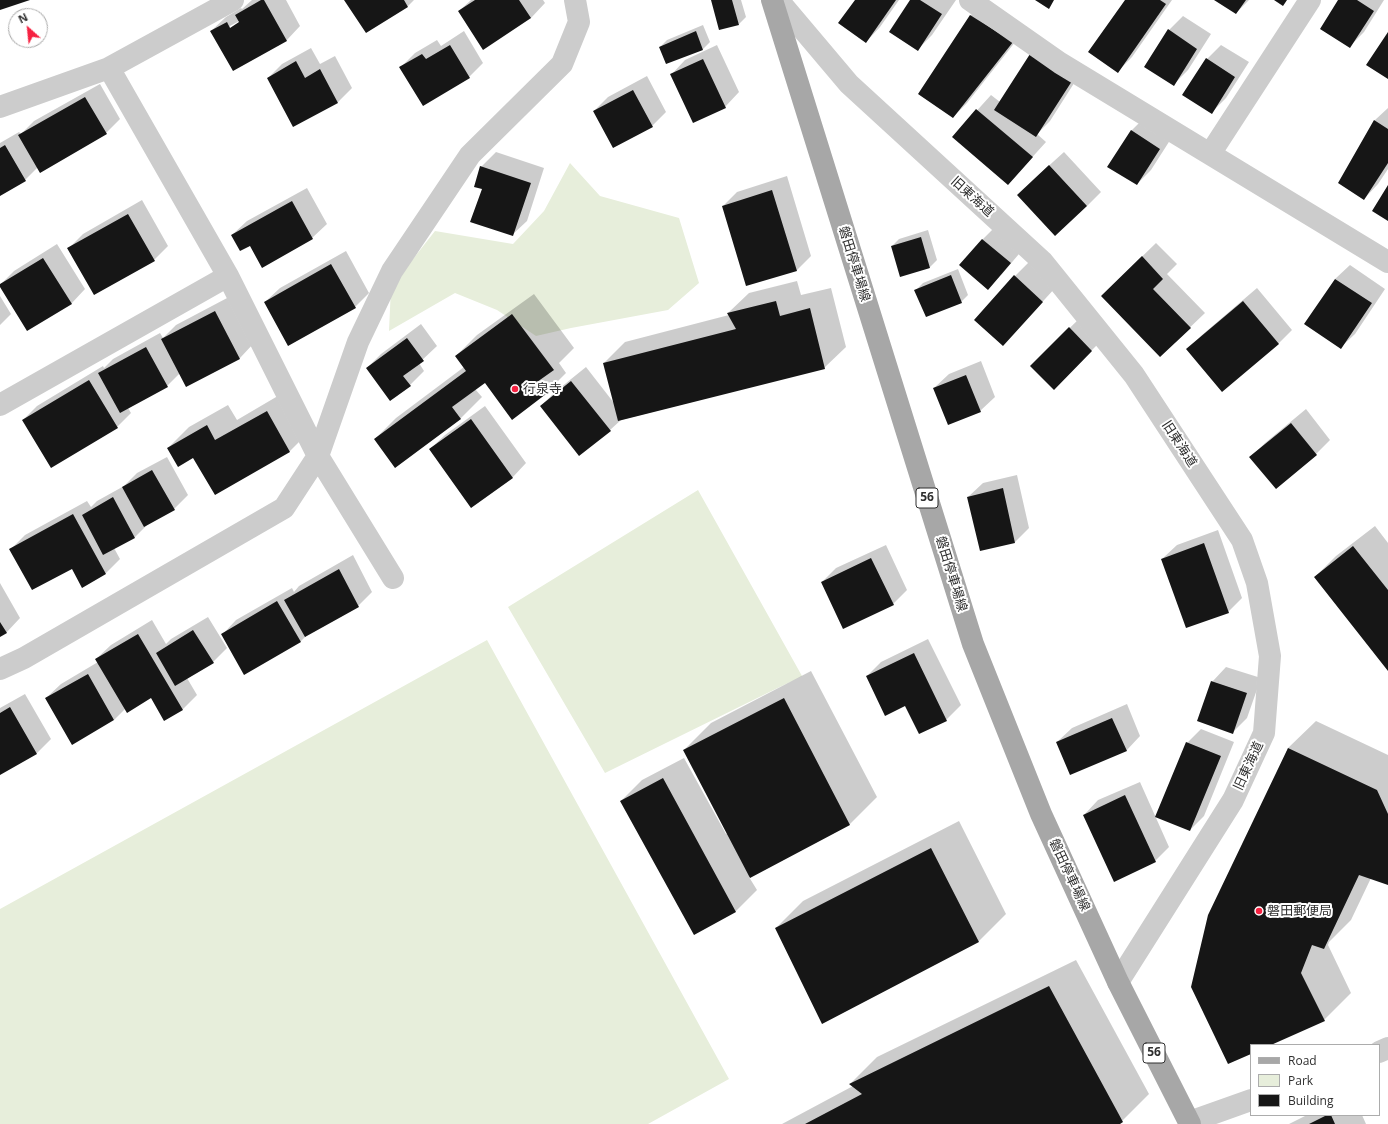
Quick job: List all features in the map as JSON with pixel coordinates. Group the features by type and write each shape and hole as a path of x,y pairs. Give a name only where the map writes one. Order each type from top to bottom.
{"main road":[{"name":"磐田停車場線","path":"772,0 973,644 1041,814 1118,982 1190,1123"}],"street":[{"path":"0,107 109,68 233,0"},
{"path":"0,669 24,658 284,508 318,456 358,342 392,271 470,155 562,64 579,22 575,0"},
{"name":"旧東海道","path":"778,0 849,84 1042,261 1134,375 1242,540 1257,583 1270,656 1264,733 1233,800 1118,982"},
{"path":"970,0 1060,63 1388,262"},
{"path":"1210,154 1310,0"},
{"path":"109,68 228,276 318,456 393,578"},
{"path":"0,405 228,276"},
{"path":"1190,1123 1250,1100"}],"green space":[{"path":"570,163 600,196 679,218 699,283 668,310 536,336 497,310 455,293 389,331 391,287 435,231 513,244 544,211"},
{"path":"698,490 802,676 605,773 508,607"},
{"path":"487,640 729,1079 648,1124 0,1124 0,909"}],"building":[{"path":"0,0 30,0 0,10"},
{"path":"261,0 264,0 287,41 233,71 210,31 227,22 230,28 239,22 235,15"},
{"path":"344,0 404,0 408,7 366,33"},
{"path":"475,0 519,0 531,18 483,50 458,11"},
{"path":"711,0 732,0 739,25 719,30"},
{"path":"855,0 896,0 866,43 838,23"},
{"path":"910,0 920,0 942,14 918,51 889,32"},
{"path":"1035,0 1054,0 1049,9"},
{"path":"1125,0 1160,0 1166,4 1118,73 1088,52"},
{"path":"1214,0 1246,0 1236,14"},
{"path":"1274,0 1287,0 1283,6"},
{"path":"1338,0 1357,0 1374,11 1350,48 1320,29"},
{"path":"970,15 1013,42 953,118 918,94"},
{"path":"1168,29 1197,49 1174,86 1144,67"},
{"path":"696,31 703,50 666,64 659,47"},
{"path":"1388,32 1388,79 1366,65"},
{"path":"450,45 470,78 423,106 399,67 422,54 426,59"},
{"path":"1030,54 1072,81 1036,137 994,110"},
{"path":"1206,58 1235,77 1212,114 1182,95"},
{"path":"703,59 726,108 693,123 670,74"},
{"path":"296,61 305,78 320,69 338,103 293,127 267,78"},
{"path":"633,90 653,127 613,148 593,111"},
{"path":"85,97 107,134 40,173 18,135"},
{"path":"976,109 1033,157 1008,185 952,137"},
{"path":"1374,120 1388,129 1388,163 1364,200 1338,183"},
{"path":"1131,130 1160,149 1137,185 1107,167"},
{"path":"5,145 26,181 0,196 0,148"},
{"path":"1049,165 1087,206 1055,236 1017,195"},
{"path":"480,166 531,183 513,236 470,222 482,189 474,187"},
{"path":"1388,185 1388,221 1372,211"},
{"path":"772,190 797,271 746,286 722,206"},
{"path":"292,201 313,239 262,268 250,246 240,251 231,235"},
{"path":"128,214 155,261 94,295 67,248"},
{"path":"921,237 930,268 900,277 891,246"},
{"path":"982,239 1011,263 988,290 959,265"},
{"path":"1142,256 1163,279 1153,289 1191,328 1160,357 1101,296"},
{"path":"43,258 72,304 27,331 0,287 0,284"},
{"path":"331,264 356,308 288,346 264,302"},
{"path":"951,275 962,303 926,317 914,290"},
{"path":"1014,275 1043,302 1003,346 974,320"},
{"path":"1335,279 1372,303 1341,349 1304,324"},
{"path":"776,301 780,316 810,308 825,369 618,421 603,363 736,329 727,313"},
{"path":"1243,301 1279,344 1222,392 1186,349"},
{"path":"215,311 240,359 186,387 161,339"},
{"name":"行泉寺","path":"512,314 554,370 537,382 546,394 512,420 485,383 452,407 461,419 395,468 374,439 466,371 455,356"},
{"path":"1069,327 1092,351 1054,390 1030,366"},
{"path":"407,338 424,361 403,376 411,386 390,401 366,368"},
{"path":"146,347 168,387 120,413 98,373"},
{"path":"966,375 981,412 948,425 933,388"},
{"path":"89,380 118,428 51,468 22,420"},
{"path":"571,381 611,431 579,456 540,406"},
{"path":"267,411 290,452 215,495 193,458 178,467 167,448 207,425 215,440"},
{"path":"471,419 513,478 471,508 429,449"},
{"path":"1291,423 1317,455 1276,489 1249,457"},
{"path":"152,470 175,510 144,527 122,487"},
{"path":"1003,488 1015,543 980,551 967,497"},
{"path":"113,497 135,538 103,555 82,515"},
{"path":"73,514 106,574 82,588 72,569 32,590 9,549"},
{"path":"1204,543 1229,613 1186,628 1161,559"},
{"path":"1353,546 1388,590 1388,671 1314,577"},
{"path":"871,558 894,605 843,629 821,582"},
{"path":"339,569 359,607 305,637 284,600"},
{"path":"277,601 301,642 244,675 221,634"},
{"path":"0,622 7,633 0,637"},
{"path":"193,630 214,663 175,686 156,653"},
{"path":"138,634 183,710 164,721 151,698 127,713 95,659"},
{"path":"914,653 947,721 919,734 905,706 885,716 866,676"},
{"path":"88,674 114,720 72,745 45,698"},
{"path":"1211,681 1247,693 1233,734 1197,721"},
{"path":"784,698 850,825 750,878 683,750"},
{"path":"10,707 37,754 0,775 0,713"},
{"path":"1112,718 1127,751 1070,775 1056,742"},
{"path":"1186,742 1221,756 1190,831 1155,817"},
{"path":"1288,748 1377,790 1388,814 1388,885 1359,875 1324,949 1312,945 1301,973 1325,1021 1273,1044 1250,1044 1250,1054 1228,1064 1191,987 1208,915"},
{"path":"663,778 736,912 694,935 620,801"},
{"path":"1125,795 1156,862 1114,882 1083,815"},
{"path":"931,848 979,942 822,1024 775,928"},
{"path":"1049,986 1123,1122 1120,1124 805,1124 862,1094 849,1084"},
{"path":"1325,1116 1331,1116 1335,1124 1309,1124"}],"place":[{"name":"行泉寺","path":"515,389"},
{"name":"磐田郵便局","path":"1259,911"}]}
